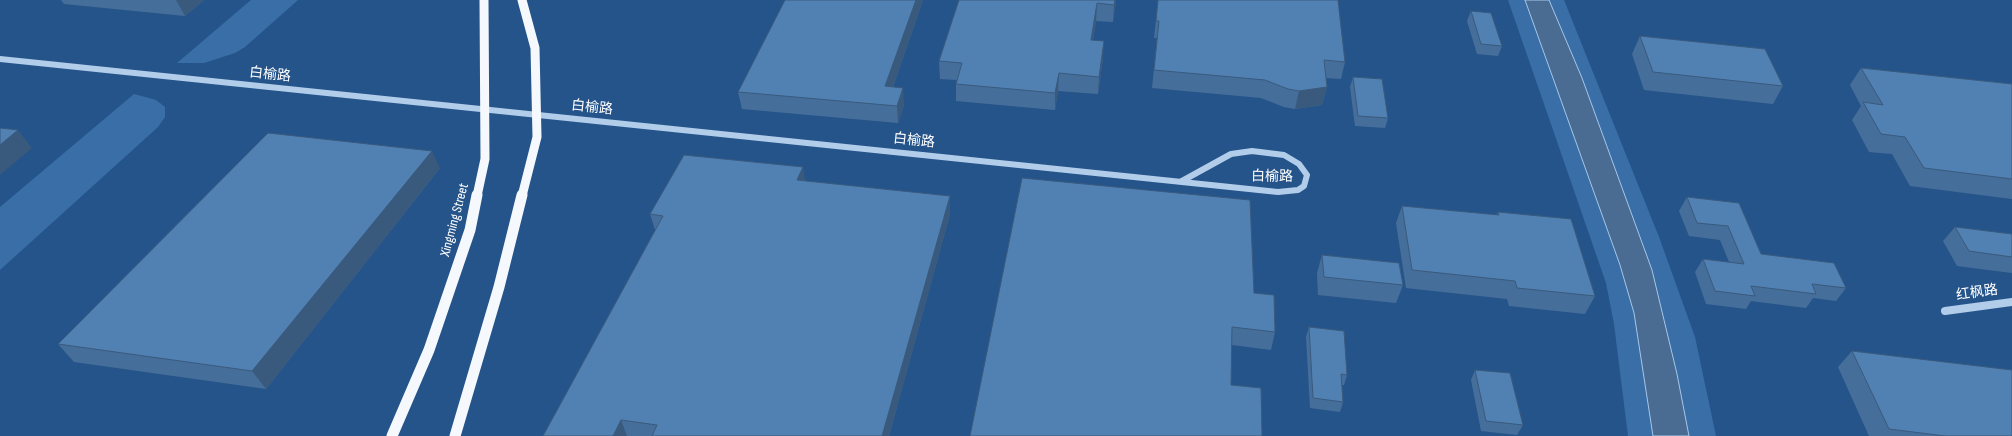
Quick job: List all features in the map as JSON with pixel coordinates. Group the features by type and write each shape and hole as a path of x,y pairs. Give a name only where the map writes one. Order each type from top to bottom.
{"main road":[{"name":"Xingming Street","path":"392,436 429,350 470,230 485,159 486,109 484,0"},
{"path":"455,436 505,264 537,137 535,48 522,0"}],"street":[{"name":"白榆路","path":"0,59 536,114 1182,181 1290,192 1304,186 1307,175 1299,164 1284,155 1252,151 1231,154 1182,181"},
{"name":"红枫路","path":"1945,311 2012,302"}],"shaded area":[{"path":"251,0 298,0 245,47 235,53 204,63 177,63"},
{"path":"1508,0 1525,0 1620,265 1634,313 1653,436 1628,436 1614,324 1606,283"},
{"path":"1525,0 1549,0 1582,78 1652,270 1677,374 1689,436 1653,436 1634,313 1620,265"},
{"path":"1549,0 1564,0 1659,237 1695,337 1716,436 1689,436 1677,374 1652,270 1582,78"},
{"path":"134,94 156,100 165,107 165,117 158,127 0,270 0,207"}],"building":[{"path":"785,0 916,0 885,86 903,88 897,106 738,92"},
{"path":"959,0 1115,0 1114,5 1097,3 1091,40 1104,41 1099,77 1059,73 1055,93 956,84 962,63 939,61"},
{"path":"1158,0 1338,0 1345,62 1324,60 1327,87 1299,91 1288,89 1265,80 1154,70 1159,21 1156,21"},
{"path":"1471,11 1491,13 1502,46 1481,44"},
{"path":"1640,36 1765,49 1783,86 1653,72"},
{"path":"1861,68 2012,84 2012,179 1924,168 1905,137 1881,134 1863,102 1883,105"},
{"path":"1353,77 1382,79 1388,118 1358,116"},
{"path":"0,128 18,130 0,145"},
{"path":"268,133 432,151 252,371 58,344"},
{"path":"684,155 803,167 797,180 950,196 882,436 652,436 657,425 621,420 613,436 543,436 663,216 650,214"},
{"path":"1022,178 1250,200 1254,293 1274,295 1275,332 1232,327 1231,385 1261,388 1262,436 970,436"},
{"path":"1687,197 1739,203 1761,254 1834,263 1846,288 1812,284 1816,294 1751,286 1755,296 1715,291 1703,259 1744,264 1728,226 1697,223"},
{"path":"1402,206 1499,215 1498,212 1571,219 1595,296 1517,288 1515,281 1412,270"},
{"path":"1955,227 2012,234 2012,257 1969,251"},
{"path":"1322,255 1399,263 1403,285 1324,277"},
{"path":"1309,327 1344,331 1347,375 1341,374 1343,402 1313,398"},
{"path":"1852,351 2012,370 2012,436 1945,436 1889,429"},
{"path":"1475,370 1510,373 1523,425 1486,421"}]}
